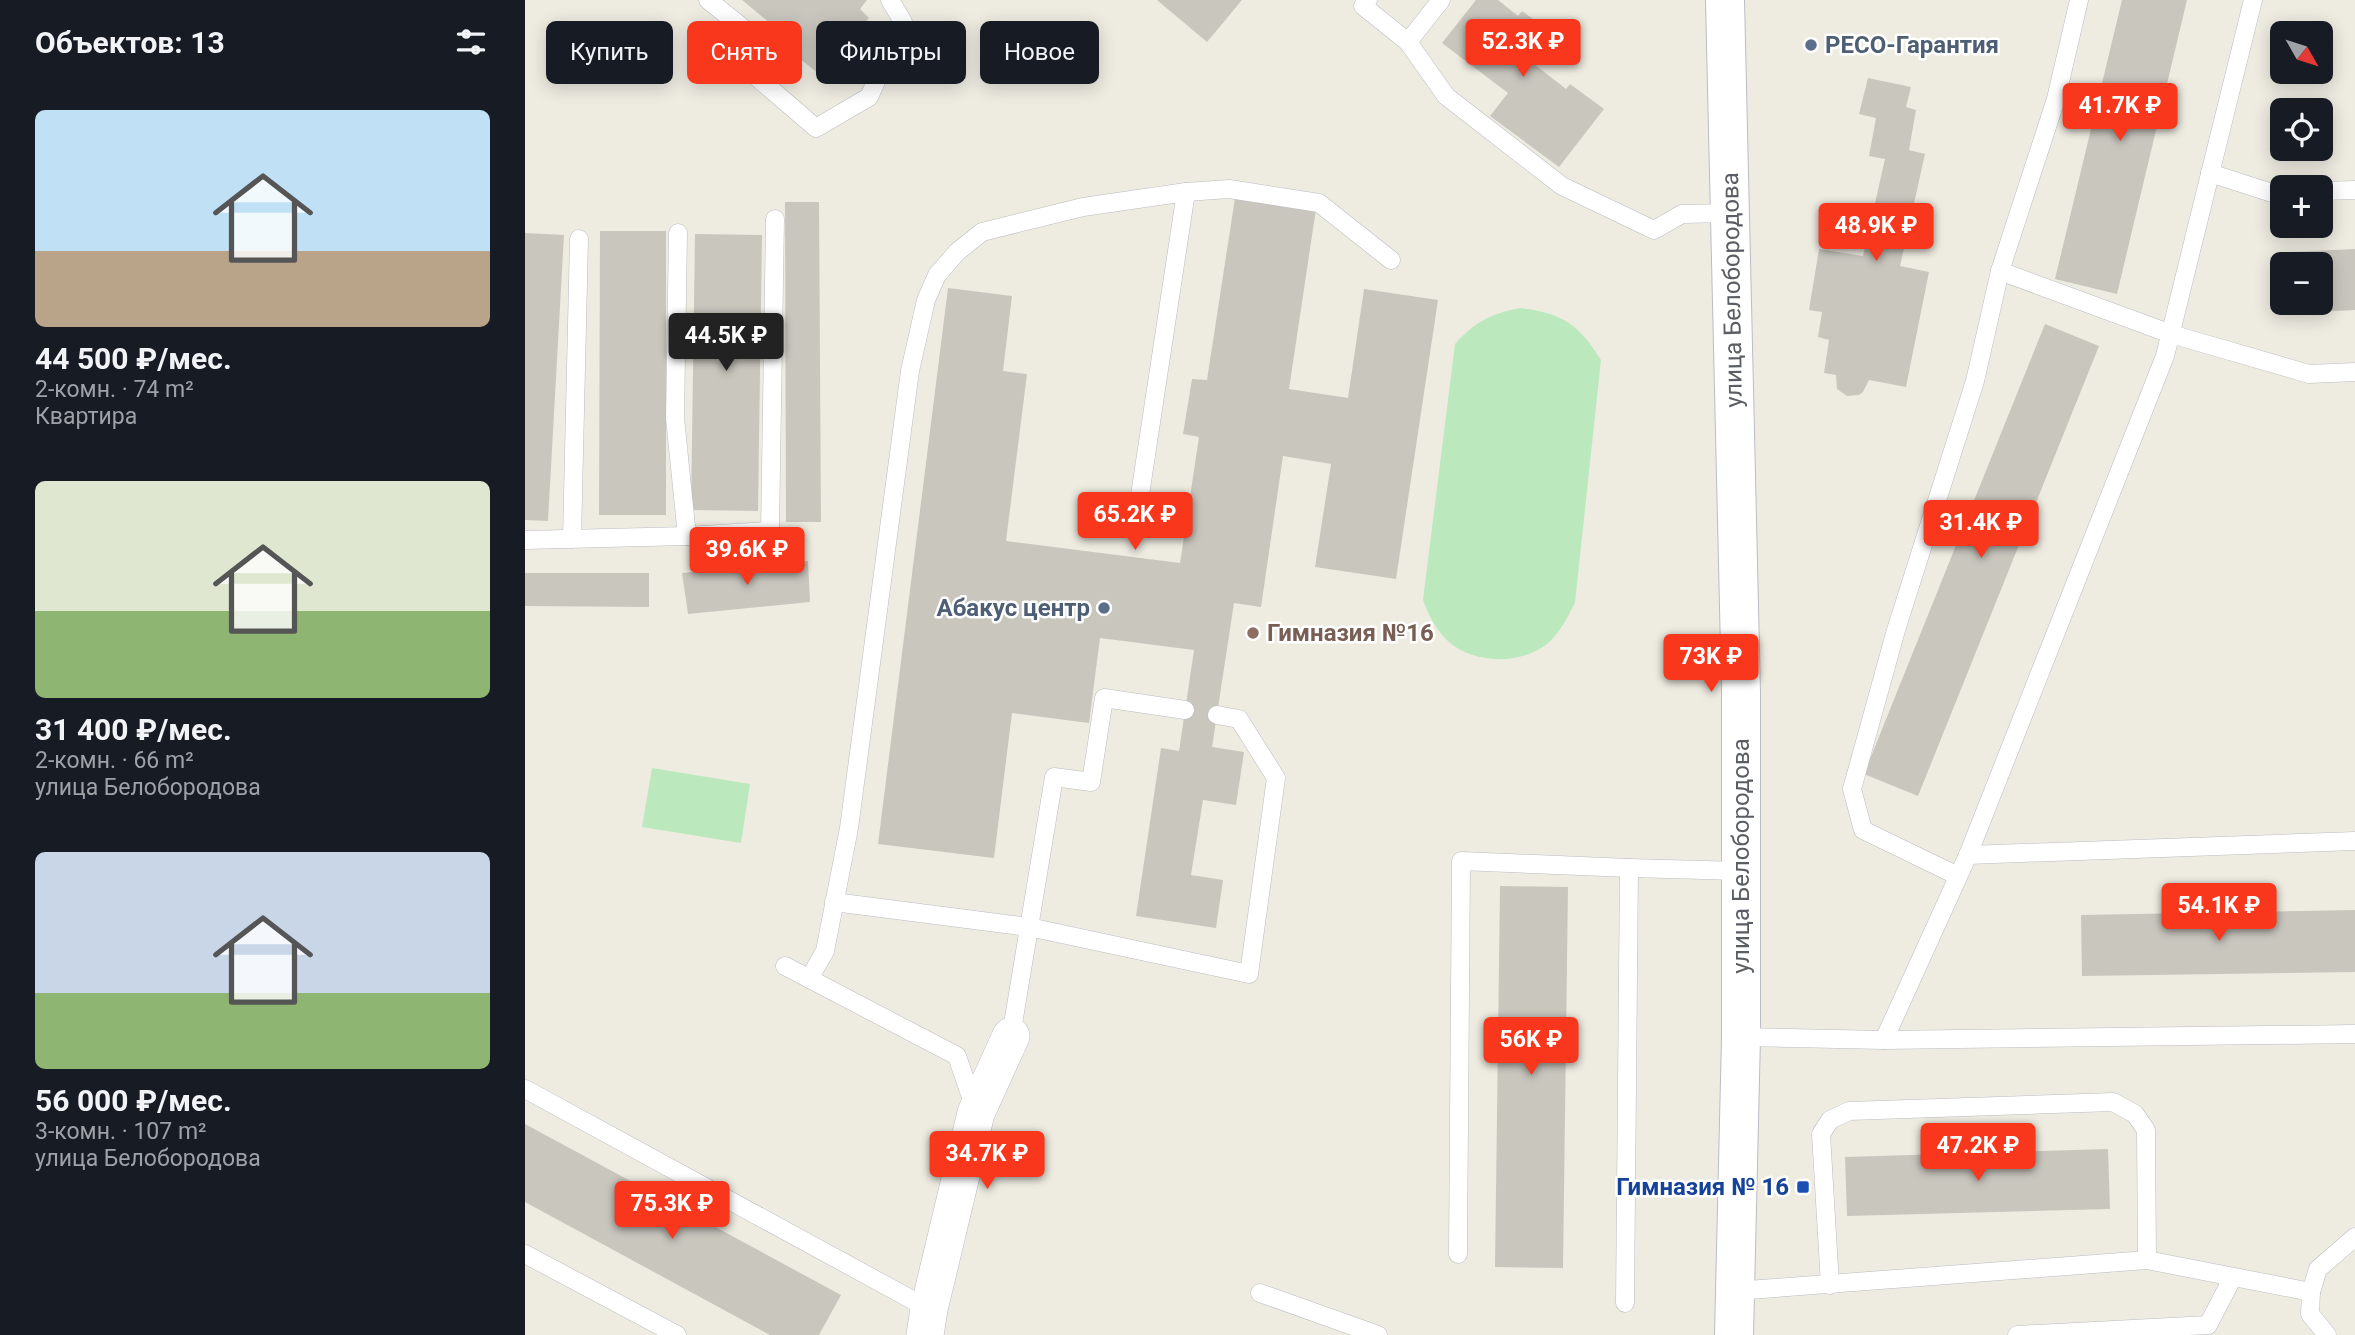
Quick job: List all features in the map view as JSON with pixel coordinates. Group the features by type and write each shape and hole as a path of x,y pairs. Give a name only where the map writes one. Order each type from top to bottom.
{"street":[{"name":"улица Белобородова","path":"1725,0 1741,693 1741,1037 1734,1335"},
{"path":"927,1322 976,1113 1011,1036"}],"lane":[{"path":"708,0 748,32 731,55 816,128 869,97 903,22 890,0"},
{"path":"1368,0 1363,6 1408,42 1446,96 1562,187 1654,230 1682,214 1730,213"},
{"path":"1408,42 1441,0"},
{"path":"1958,876 1863,830 1851,789 1896,630 1975,381 2000,271 2056,99 2079,0"},
{"path":"1884,1040 1968,855 2165,356 2253,0"},
{"path":"2210,173 2270,192"},
{"path":"809,979 825,951 849,828 910,371 926,300 937,275 957,252 982,232 1083,207 1229,188 1319,203 1391,260"},
{"path":"2333,191 2355,190"},
{"path":"1136,521 1186,192"},
{"path":"525,540 770,531 775,219"},
{"path":"678,233 675,418 687,536"},
{"path":"572,539 579,239"},
{"path":"2000,271 2171,334 2309,374 2355,372"},
{"path":"1011,1036 1054,776 1091,782 1104,698 1185,710"},
{"path":"834,902 1029,927 1249,974 1276,778 1239,719 1217,715"},
{"path":"1968,855 2355,841"},
{"path":"1458,1254 1461,861 1741,871"},
{"path":"1625,1303 1629,868"},
{"path":"785,967 957,1056 976,1113"},
{"path":"1741,1037 1884,1040 2355,1034"},
{"path":"525,1089 927,1322"},
{"path":"1830,1285 1821,1134 1830,1120 1849,1111 2113,1101 2135,1114 2146,1130 2147,1260"},
{"path":"2327,1335 2310,1314 2311,1292 2318,1269 2355,1237"},
{"path":"525,1255 677,1335"},
{"path":"1735,1291 2147,1260 2311,1292"},
{"path":"2017,1335 2208,1325 2233,1277"},
{"path":"1260,1293 1378,1335"}],"green space":[{"path":"1520,308 1547,313 1568,322 1585,337 1601,360 1575,603 1552,640 1536,651 1511,658 1484,658 1471,655 1449,642 1433,622 1423,600 1455,344 1484,320"},
{"path":"652,768 750,784 741,843 642,827"}],"building":[{"path":"742,0 867,0 860,9 869,18 866,21 816,21 816,72 802,60 802,21 767,21"},
{"path":"1157,0 1242,0 1207,42"},
{"path":"1476,0 1498,0 1518,16 1522,11 1556,36 1534,64 1566,89 1570,84 1604,109 1559,167 1490,116 1508,93 1442,43"},
{"path":"2122,0 2187,0 2117,294 2055,279"},
{"path":"1868,78 1911,87 1906,107 1916,110 1909,150 1925,154 1900,266 1929,272 1906,387 1869,380 1859,395 1847,396 1837,389 1836,375 1824,373 1829,340 1818,337 1822,312 1809,310 1819,249 1863,256 1885,159 1869,156 1876,118 1859,114"},
{"path":"1235,198 1316,209 1289,389 1348,398 1364,289 1438,300 1396,579 1315,567 1331,464 1283,456 1261,607 1234,603 1212,747 1244,752 1236,805 1203,800 1191,875 1223,880 1216,928 1136,916 1161,748 1179,751 1194,650 1100,638 1089,723 1012,713 994,858 878,844 948,288 1012,296 1003,371 1027,374 1006,541 1180,563 1199,437 1183,434 1192,379 1207,380"},
{"path":"785,202 819,202 821,522 786,522"},
{"path":"600,231 666,231 666,515 599,515"},
{"path":"525,233 564,235 548,521 525,520"},
{"path":"695,234 762,235 758,511 691,510"},
{"path":"2355,249 2355,310 2333,311 2333,252 2291,252"},
{"path":"2045,324 2099,346 1918,796 1864,774"},
{"path":"808,561 810,602 688,614 682,573"},
{"path":"525,573 649,573 649,607 525,606"},
{"path":"1500,886 1568,887 1563,1268 1495,1267"},
{"path":"2355,910 2355,972 2082,976 2081,915"},
{"path":"525,1124 841,1295 819,1335 770,1335 525,1202"},
{"path":"2108,1149 2110,1209 1847,1216 1845,1157"}],"place":[{"name":"РЕСО-Гарантия","path":"1811,45"},
{"name":"Абакус центр","path":"1104,608"},
{"name":"Гимназия №16","path":"1253,633"},
{"name":"Гимназия № 16","path":"1803,1187"}]}
